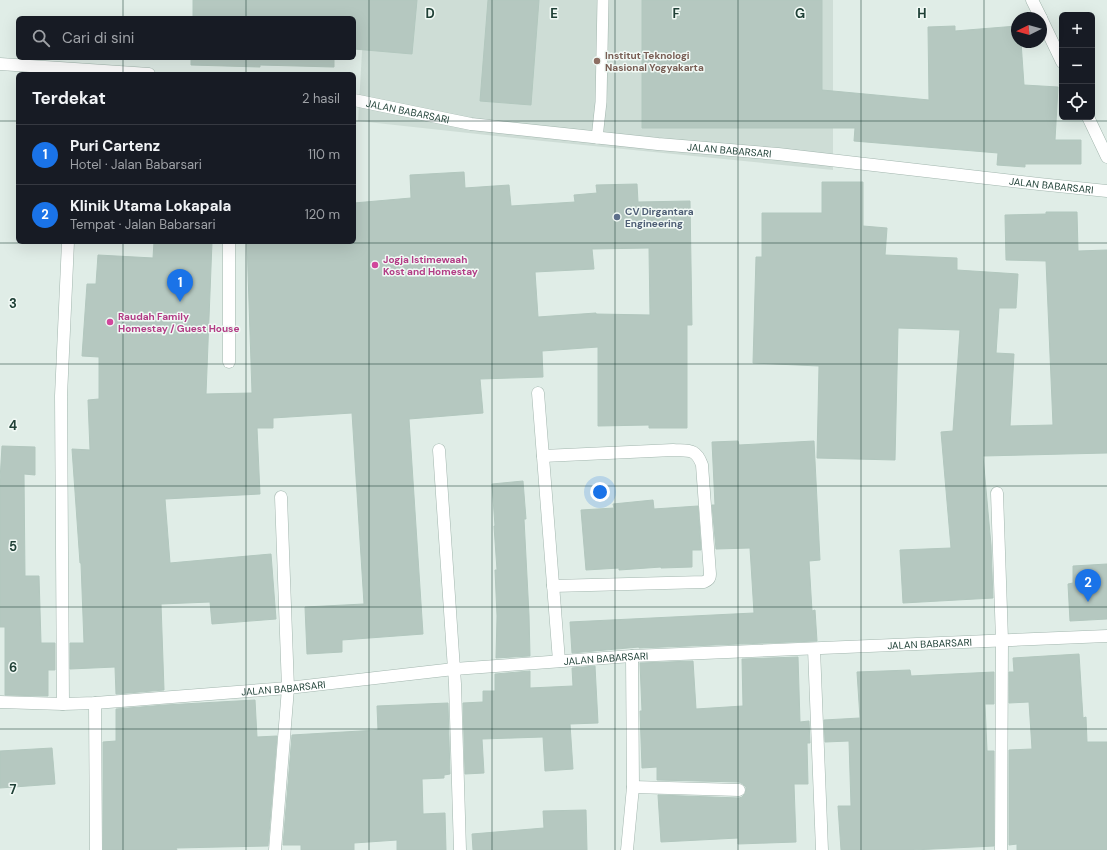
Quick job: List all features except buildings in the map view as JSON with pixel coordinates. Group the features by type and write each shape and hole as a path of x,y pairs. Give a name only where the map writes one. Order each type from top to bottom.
{"street":[{"path":"1032,0 1038,12"},
{"path":"1047,31 1059,56"},
{"path":"0,64 84,72"},
{"name":"JALAN BABARSARI","path":"356,100 471,124 597,138 778,154 1039,184 1107,190"},
{"path":"1089,120 1107,157"},
{"path":"63,704 61,396 68,244"},
{"path":"229,244 229,362"},
{"path":"538,393 559,661"},
{"path":"439,450 454,669 460,850"},
{"path":"543,456 673,450 694,452 699,456 702,465 710,574 708,581 553,586"},
{"path":"997,493 1002,640 1001,850"},
{"path":"275,850 288,688 281,497"},
{"name":"JALAN BABARSARI","path":"0,702 63,704 288,688 454,669 632,656 1107,636"},
{"path":"814,649 822,850"},
{"path":"627,850 633,787 632,656"},
{"path":"95,702 96,850"},
{"path":"633,787 739,790"}],"lane":[{"path":"597,138 601,102 604,0"}],"shaded area":[{"name":"Institut Teknologi Nasional Yogyakarta","path":"365,0 833,0 833,170 358,121"}],"place":[{"name":"Institut Teknologi Nasional Yogyakarta","path":"597,61"},
{"name":"CV Dirgantara Engineering","path":"617,217"},
{"name":"Jogja Istimewaah Kost and Homestay","path":"375,265"},
{"name":"Puri Cartenz","path":"180,302"},
{"name":"Raudah Family Homestay / Guest House","path":"110,322"},
{"name":"Klinik Utama Lokapala","path":"1088,602"}]}
